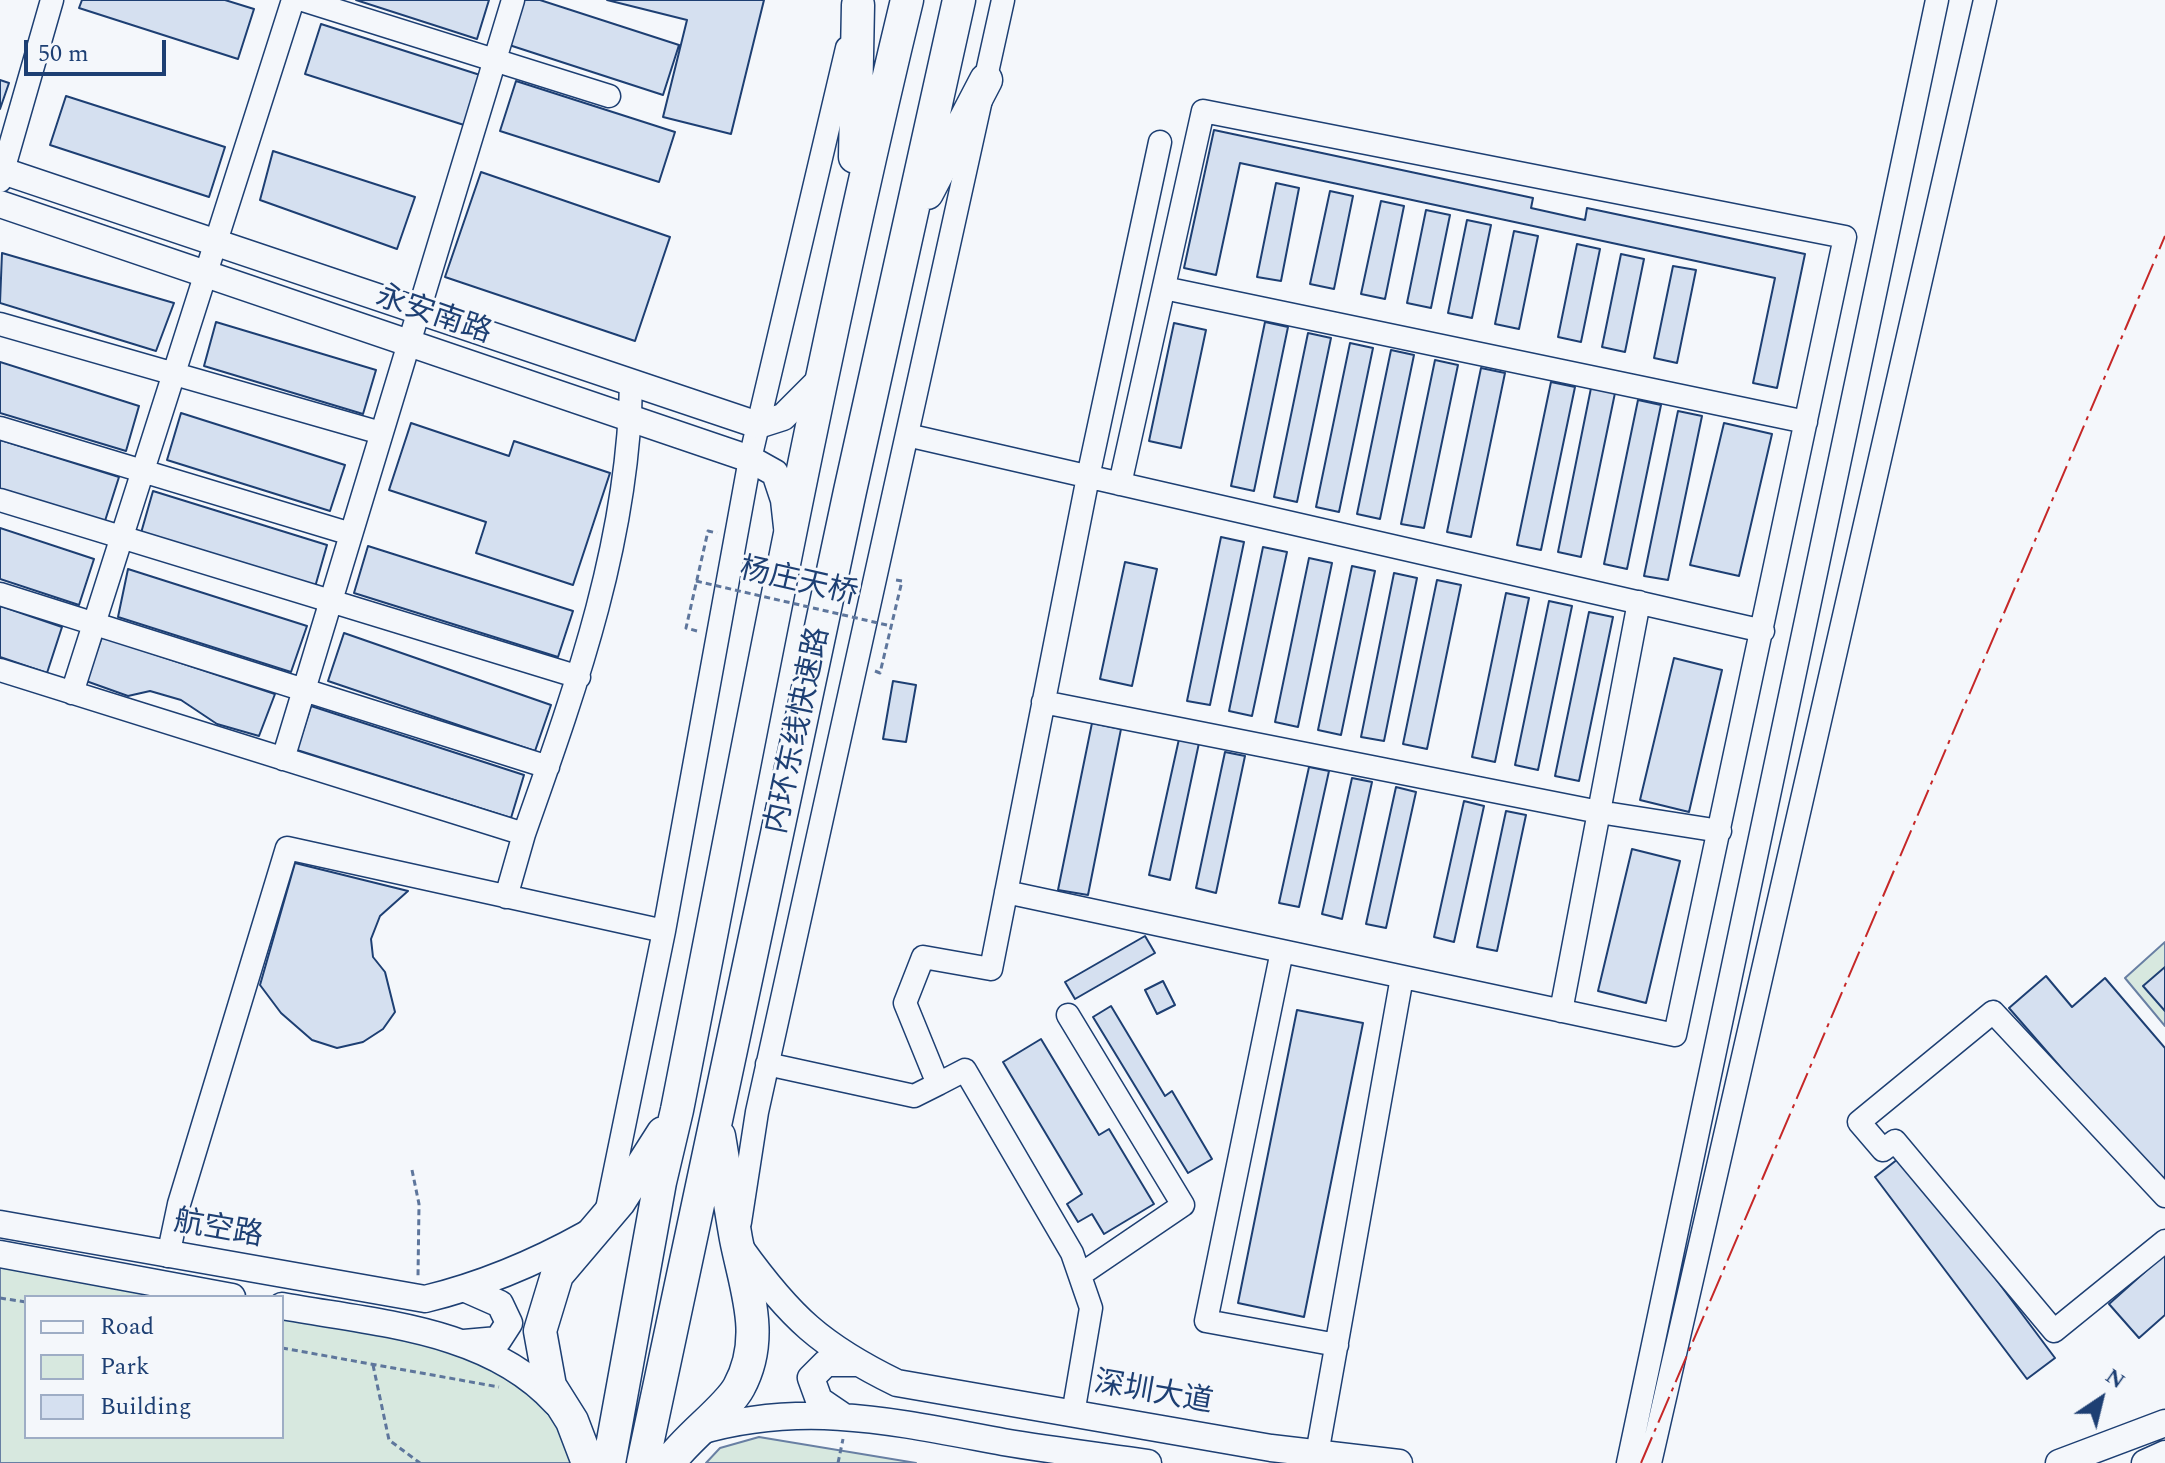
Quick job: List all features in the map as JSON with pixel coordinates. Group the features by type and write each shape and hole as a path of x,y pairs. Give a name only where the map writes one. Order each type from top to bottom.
{"highway":[{"name":"内环东线快速路","path":"609,1463 660,1182 677,1110 820,380 854,217 907,0"},
{"name":"内环东线快速路","path":"643,1463 905,235 959,0"},
{"path":"854,217 858,2"},
{"path":"905,235 986,80"},
{"path":"588,1463 572,1421 550,1386 540,1331 557,1275 619,1202 677,1110"},
{"path":"669,1463 693,1433 739,1390 751,1355 754,1315 737,1242 717,1122"}],"main road":[{"name":"永安南路","path":"1,174 214,242 758,425"},
{"name":"永安南路","path":"0,204 750,459 775,473 784,500 789,542"},
{"path":"758,425 783,417 820,380"},
{"path":"420,1298 466,1289 536,1262 600,1223"},
{"name":"航空路","path":"0,1224 420,1298"},
{"name":"深圳大道","path":"737,1242 780,1302 817,1336 857,1363 897,1383 1317,1454 1399,1463"},
{"name":"航空路","path":"0,1254 221,1295"},
{"path":"460,1344 498,1340 509,1323 500,1304 466,1289"},
{"path":"284,1306 418,1331 484,1351 539,1384 572,1421"},
{"path":"844,1417 819,1400 811,1378 826,1363 857,1363"},
{"path":"693,1433 733,1421 809,1413 888,1421 1148,1463"},
{"path":"2059,1463 2165,1423"},
{"path":"2145,1463 2165,1454"}],"street":[{"path":"1,174 52,0"},
{"path":"72,693 293,0"},
{"path":"303,0 609,96"},
{"path":"283,759 513,0"},
{"path":"737,1242 767,1064 1003,0"},
{"path":"1628,1463 1937,0"},
{"path":"1650,1463 1985,0"},
{"path":"600,1223 664,931 750,459 858,2"},
{"path":"1006,892 1675,1035 1845,237 1203,111 1120,484"},
{"path":"938,1084 905,1003 923,957 991,969 1088,477 1160,142"},
{"path":"1164,288 1806,422"},
{"path":"0,324 381,433"},
{"path":"506,897 524,834 579,677 618,533 631,418 631,382"},
{"path":"0,428 351,534"},
{"path":"907,435 1763,631"},
{"path":"0,500 579,677"},
{"path":"0,594 548,767"},
{"path":"1561,1011 1639,602"},
{"path":"0,670 524,834"},
{"path":"1043,702 1599,812 1720,831"},
{"path":"168,1256 179,1204 287,848 664,931"},
{"path":"1282,951 1206,1321 1337,1345"},
{"path":"1317,1454 1402,977"},
{"path":"2165,1196 1993,1012 1859,1122 1883,1150 1895,1141 2054,1331 2165,1241"},
{"path":"1068,1015 1183,1205 1080,1275"},
{"path":"767,1064 914,1096 965,1070 1072,1253 1091,1308 1073,1414"}],"path":[{"path":"686,628 708,531"},
{"name":"杨庄天桥","path":"696,581 891,626"},
{"path":"880,673 902,581"},
{"path":"412,1170 419,1204 420,1298"},
{"path":"0,1298 24,1302"},
{"path":"284,1348 506,1388"},
{"path":"373,1365 389,1440 420,1463"}],"green space":[{"path":"2165,942 2165,1026 2125,978"},
{"path":"0,1254 221,1295 24,1295 24,1439 284,1439 284,1306 418,1331 539,1384 588,1463 0,1463"},
{"path":"759,1437 916,1463 706,1463 720,1448"}],"building":[{"path":"82,0 225,0 254,9 238,59 79,8"},
{"path":"356,0 489,0 477,39"},
{"path":"517,0 540,0 679,45 663,95 503,43"},
{"path":"607,0 764,0 731,134 663,117 687,20"},
{"path":"321,24 480,75 464,125 305,74"},
{"path":"0,80 9,83 0,109"},
{"path":"516,81 675,132 659,182 500,131"},
{"path":"66,96 225,147 209,197 50,145"},
{"path":"1214,130 1533,198 1531,208 1585,220 1587,208 1805,254 1777,388 1753,383 1775,278 1240,163 1216,275 1184,268"},
{"path":"273,151 415,197 397,249 260,200"},
{"path":"481,172 670,237 635,341 445,277"},
{"path":"1276,183 1299,188 1281,281 1257,277"},
{"path":"1330,191 1353,196 1334,289 1310,284"},
{"path":"1381,201 1404,206 1385,299 1361,294"},
{"path":"1426,210 1450,215 1431,308 1407,303"},
{"path":"1467,220 1491,225 1472,318 1448,313"},
{"path":"1514,231 1538,236 1519,329 1495,324"},
{"path":"1577,244 1600,249 1581,342 1558,337"},
{"path":"2,253 174,303 156,351 0,303"},
{"path":"1621,254 1644,259 1625,352 1602,347"},
{"path":"1673,266 1696,270 1677,363 1654,358"},
{"path":"216,322 376,370 363,414 204,366"},
{"path":"1265,322 1288,327 1254,491 1231,486"},
{"path":"1174,323 1206,330 1181,448 1149,441"},
{"path":"1308,333 1331,338 1297,502 1274,497"},
{"path":"1350,343 1373,348 1339,512 1316,507"},
{"path":"1391,350 1414,355 1380,519 1357,514"},
{"path":"1435,360 1458,365 1424,528 1401,524"},
{"path":"0,362 139,406 126,451 0,413"},
{"path":"1481,368 1505,373 1471,537 1447,532"},
{"path":"1551,382 1575,387 1541,550 1517,545"},
{"path":"1591,388 1615,393 1581,557 1558,552"},
{"path":"1638,400 1661,405 1627,569 1604,564"},
{"path":"1678,411 1702,416 1668,580 1644,576"},
{"path":"181,413 345,465 330,511 167,460"},
{"path":"411,423 509,456 514,441 610,473 573,585 476,553 486,522 389,490"},
{"path":"1724,423 1772,434 1739,576 1690,565"},
{"path":"0,440 119,477 104,524 0,491"},
{"path":"153,491 327,545 315,587 141,533"},
{"path":"0,528 94,559 79,605 0,579"},
{"path":"1221,537 1244,542 1210,705 1187,701"},
{"path":"368,546 573,611 558,657 354,593"},
{"path":"1263,547 1287,552 1252,716 1229,711"},
{"path":"1309,558 1332,563 1298,727 1275,722"},
{"path":"1125,562 1157,569 1132,686 1100,679"},
{"path":"1352,566 1375,571 1341,735 1318,730"},
{"path":"128,569 307,626 291,672 118,617"},
{"path":"1394,573 1417,578 1384,741 1361,737"},
{"path":"1437,580 1461,585 1427,749 1403,744"},
{"path":"1506,593 1529,598 1495,762 1472,757"},
{"path":"1549,601 1572,606 1538,770 1515,765"},
{"path":"0,606 62,627 47,673 0,657"},
{"path":"1589,612 1613,617 1579,781 1555,776"},
{"path":"344,633 551,705 535,751 328,681"},
{"path":"102,637 275,694 259,736 217,724 181,700 150,691 128,696 86,681"},
{"path":"1674,658 1722,670 1689,812 1640,800"},
{"path":"893,681 916,685 906,742 883,739"},
{"path":"311,706 524,775 511,818 297,750"},
{"path":"1092,723 1121,729 1088,895 1058,890"},
{"path":"1179,739 1199,743 1170,880 1149,875"},
{"path":"1225,752 1245,756 1216,893 1196,888"},
{"path":"1309,767 1329,771 1299,907 1279,903"},
{"path":"1352,778 1372,782 1342,919 1322,914"},
{"path":"1396,787 1416,792 1386,928 1366,924"},
{"path":"1464,801 1484,806 1454,942 1434,937"},
{"path":"1506,811 1526,815 1497,951 1477,947"},
{"path":"1632,849 1680,861 1646,1003 1598,991"},
{"path":"295,863 408,891 380,916 371,939 373,957 385,972 395,1012 383,1029 363,1042 337,1048 312,1040 281,1013 260,985"},
{"path":"1145,936 1155,953 1075,999 1065,982"},
{"path":"2165,967 2165,1011 2143,986"},
{"path":"2046,976 2072,1007 2105,978 2165,1048 2165,1187 2009,1008"},
{"path":"1163,981 1175,1005 1157,1014 1145,990"},
{"path":"1111,1006 1165,1096 1172,1091 1212,1159 1188,1173 1093,1017"},
{"path":"1297,1010 1363,1023 1304,1317 1238,1303"},
{"path":"1041,1039 1099,1135 1109,1129 1154,1204 1104,1234 1092,1214 1078,1222 1067,1204 1082,1194 1003,1062"},
{"path":"1903,1155 2055,1358 2027,1379 1875,1177"},
{"path":"2165,1254 2165,1315 2139,1338 2109,1304"}],"power":[{"path":"1641,1463 2165,236"}]}
